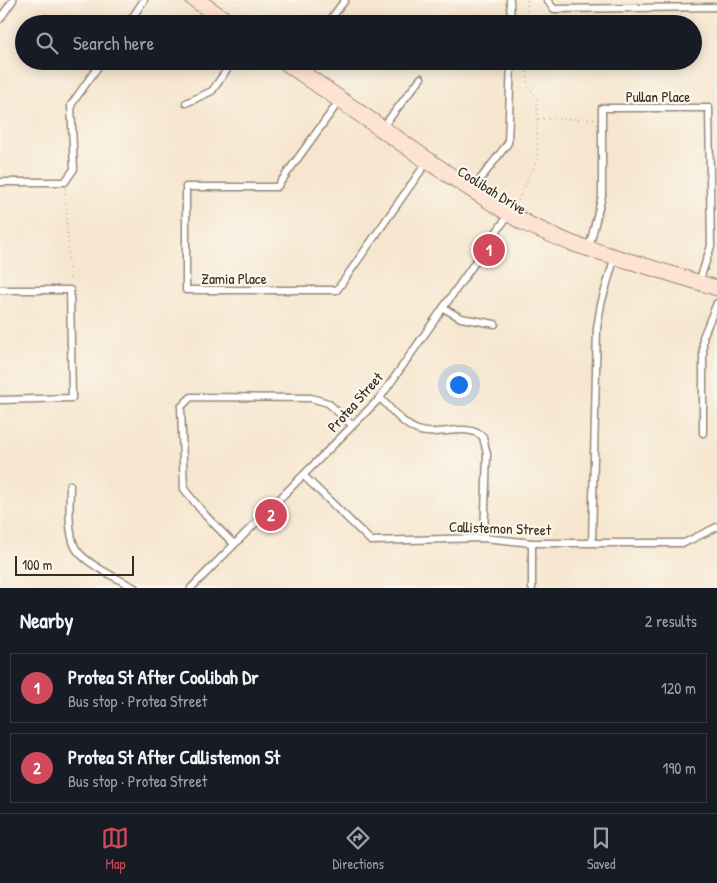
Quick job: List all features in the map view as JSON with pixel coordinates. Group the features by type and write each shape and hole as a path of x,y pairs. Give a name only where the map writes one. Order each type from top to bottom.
{"main road":[{"path":"190,0 206,3 224,15"},
{"path":"206,3 216,15"},
{"name":"Coolibah Drive","path":"301,70 381,129 509,214 589,249 699,283 717,291"},
{"name":"Coolibah Drive","path":"699,283 717,285"}],"street":[{"path":"0,19 13,0"},
{"path":"134,15 144,0"},
{"path":"333,15 345,0"},
{"path":"510,0 511,15"},
{"path":"547,0 554,9 717,7"},
{"path":"0,182 65,182 74,169 71,105 96,70"},
{"path":"186,103 212,91 227,70"},
{"path":"472,190 508,143 511,70"},
{"path":"381,129 420,78"},
{"name":"Zamia Place","path":"340,100 277,187 186,187 186,290 336,290 428,161"},
{"name":"Pullan Place","path":"602,119 602,108 710,108 711,246 699,283"},
{"path":"589,249 602,196 602,119"},
{"name":"Protea Street","path":"190,588 380,398 509,214"},
{"path":"592,543 597,328 601,304 615,257"},
{"path":"0,290 70,290 72,398 0,400"},
{"path":"703,433 703,337 717,303"},
{"path":"443,308 461,318 495,324"},
{"path":"234,544 206,516 184,489 181,407 191,397 311,398 328,403 352,424"},
{"path":"380,398 407,425 416,430 434,432 470,431 483,437 487,454 484,538"},
{"name":"Callistemon Street","path":"304,476 371,541 484,538 532,543 684,543 717,527"},
{"path":"70,485 70,525 75,547 82,556 134,588"},
{"path":"532,543 532,588"}],"path":[{"path":"526,0 527,15"},
{"path":"509,214 537,160 537,98 528,86 527,70"},
{"path":"537,119 602,119"},
{"path":"65,182 70,290"}],"place":[{"name":"Protea St After Coolibah Dr","path":"489,250"},
{"name":"Protea St After Callistemon St","path":"271,515"}]}
